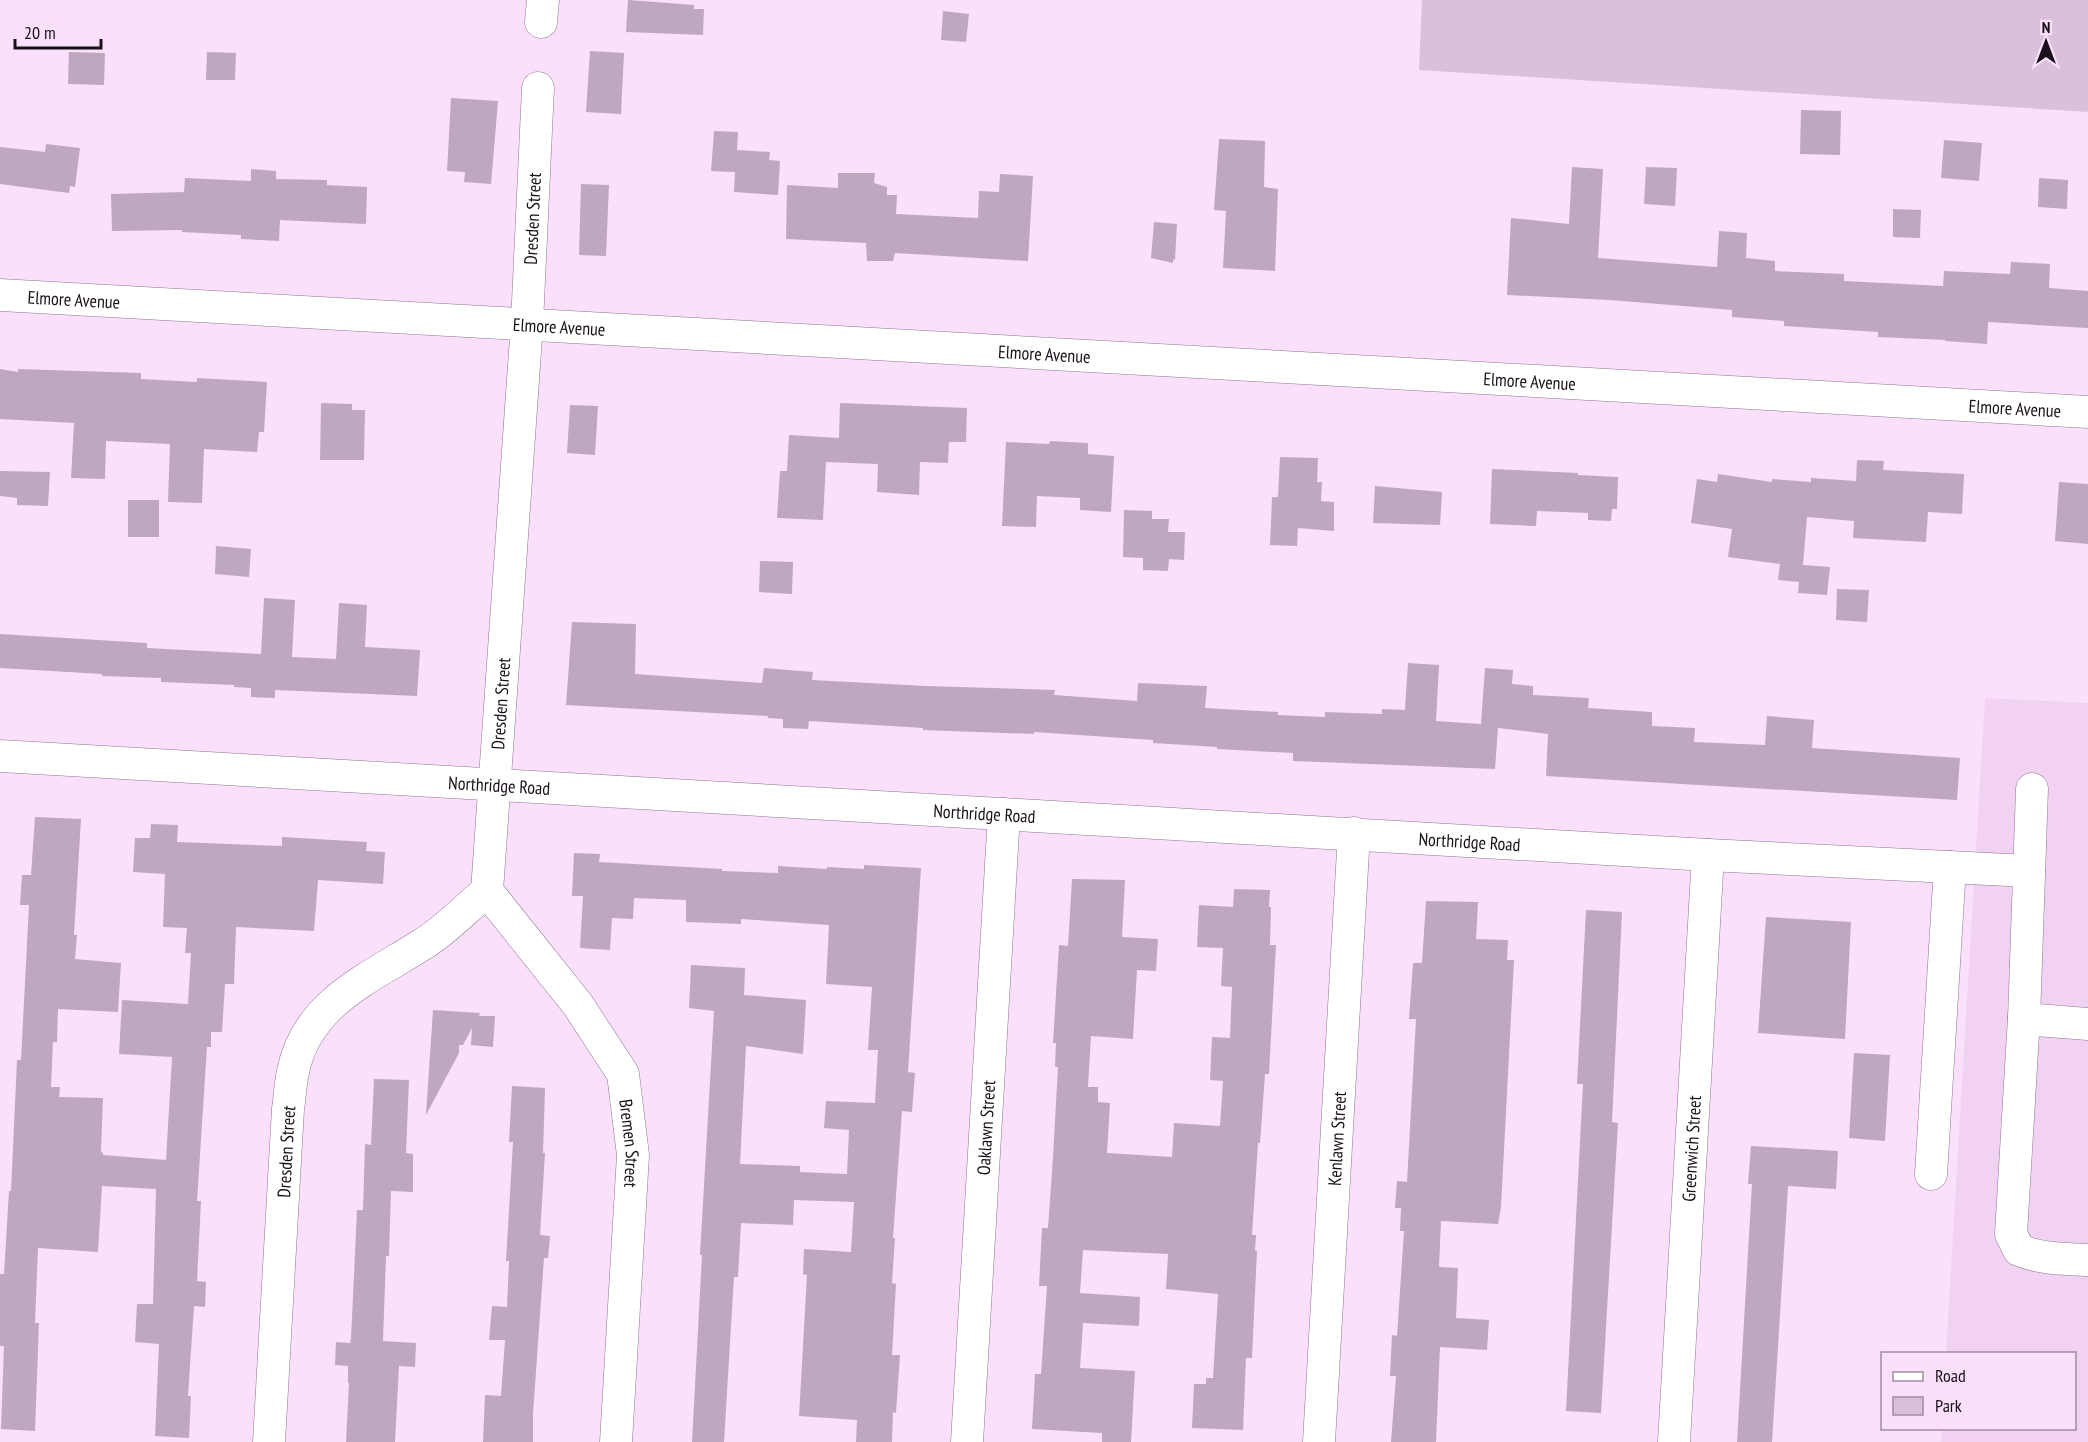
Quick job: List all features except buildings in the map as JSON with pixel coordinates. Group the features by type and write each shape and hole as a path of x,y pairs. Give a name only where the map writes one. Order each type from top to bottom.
{"street":[{"name":"Dresden Street","path":"269,1442 288,1109 293,1070 306,1035 328,1006 364,979 426,943 487,891 527,323 537,88"},
{"name":"Elmore Avenue","path":"0,295 2088,412"},
{"name":"Northridge Road","path":"0,756 1708,855 2029,871"},
{"path":"2032,789 2024,1017 2011,1234 2019,1250 2030,1254 2047,1258 2088,1260"},
{"name":"Oaklawn Street","path":"967,1442 1004,814"},
{"name":"Kenlawn Street","path":"1319,1442 1354,833"},
{"name":"Greenwich Street","path":"1674,1442 1708,855"},
{"path":"1931,1173 1959,867"},
{"name":"Bremen Street","path":"487,891 578,1005 623,1074 633,1155 616,1442"},
{"path":"2024,1017 2024,1019 2088,1024"}],"shaded area":[{"path":"1985,698 2088,703 2088,1442 1941,1442 1942,1430 2076,1430 2076,1352 1946,1352"}],"green space":[{"path":"1422,0 2088,0 2088,112 1419,70"}]}
